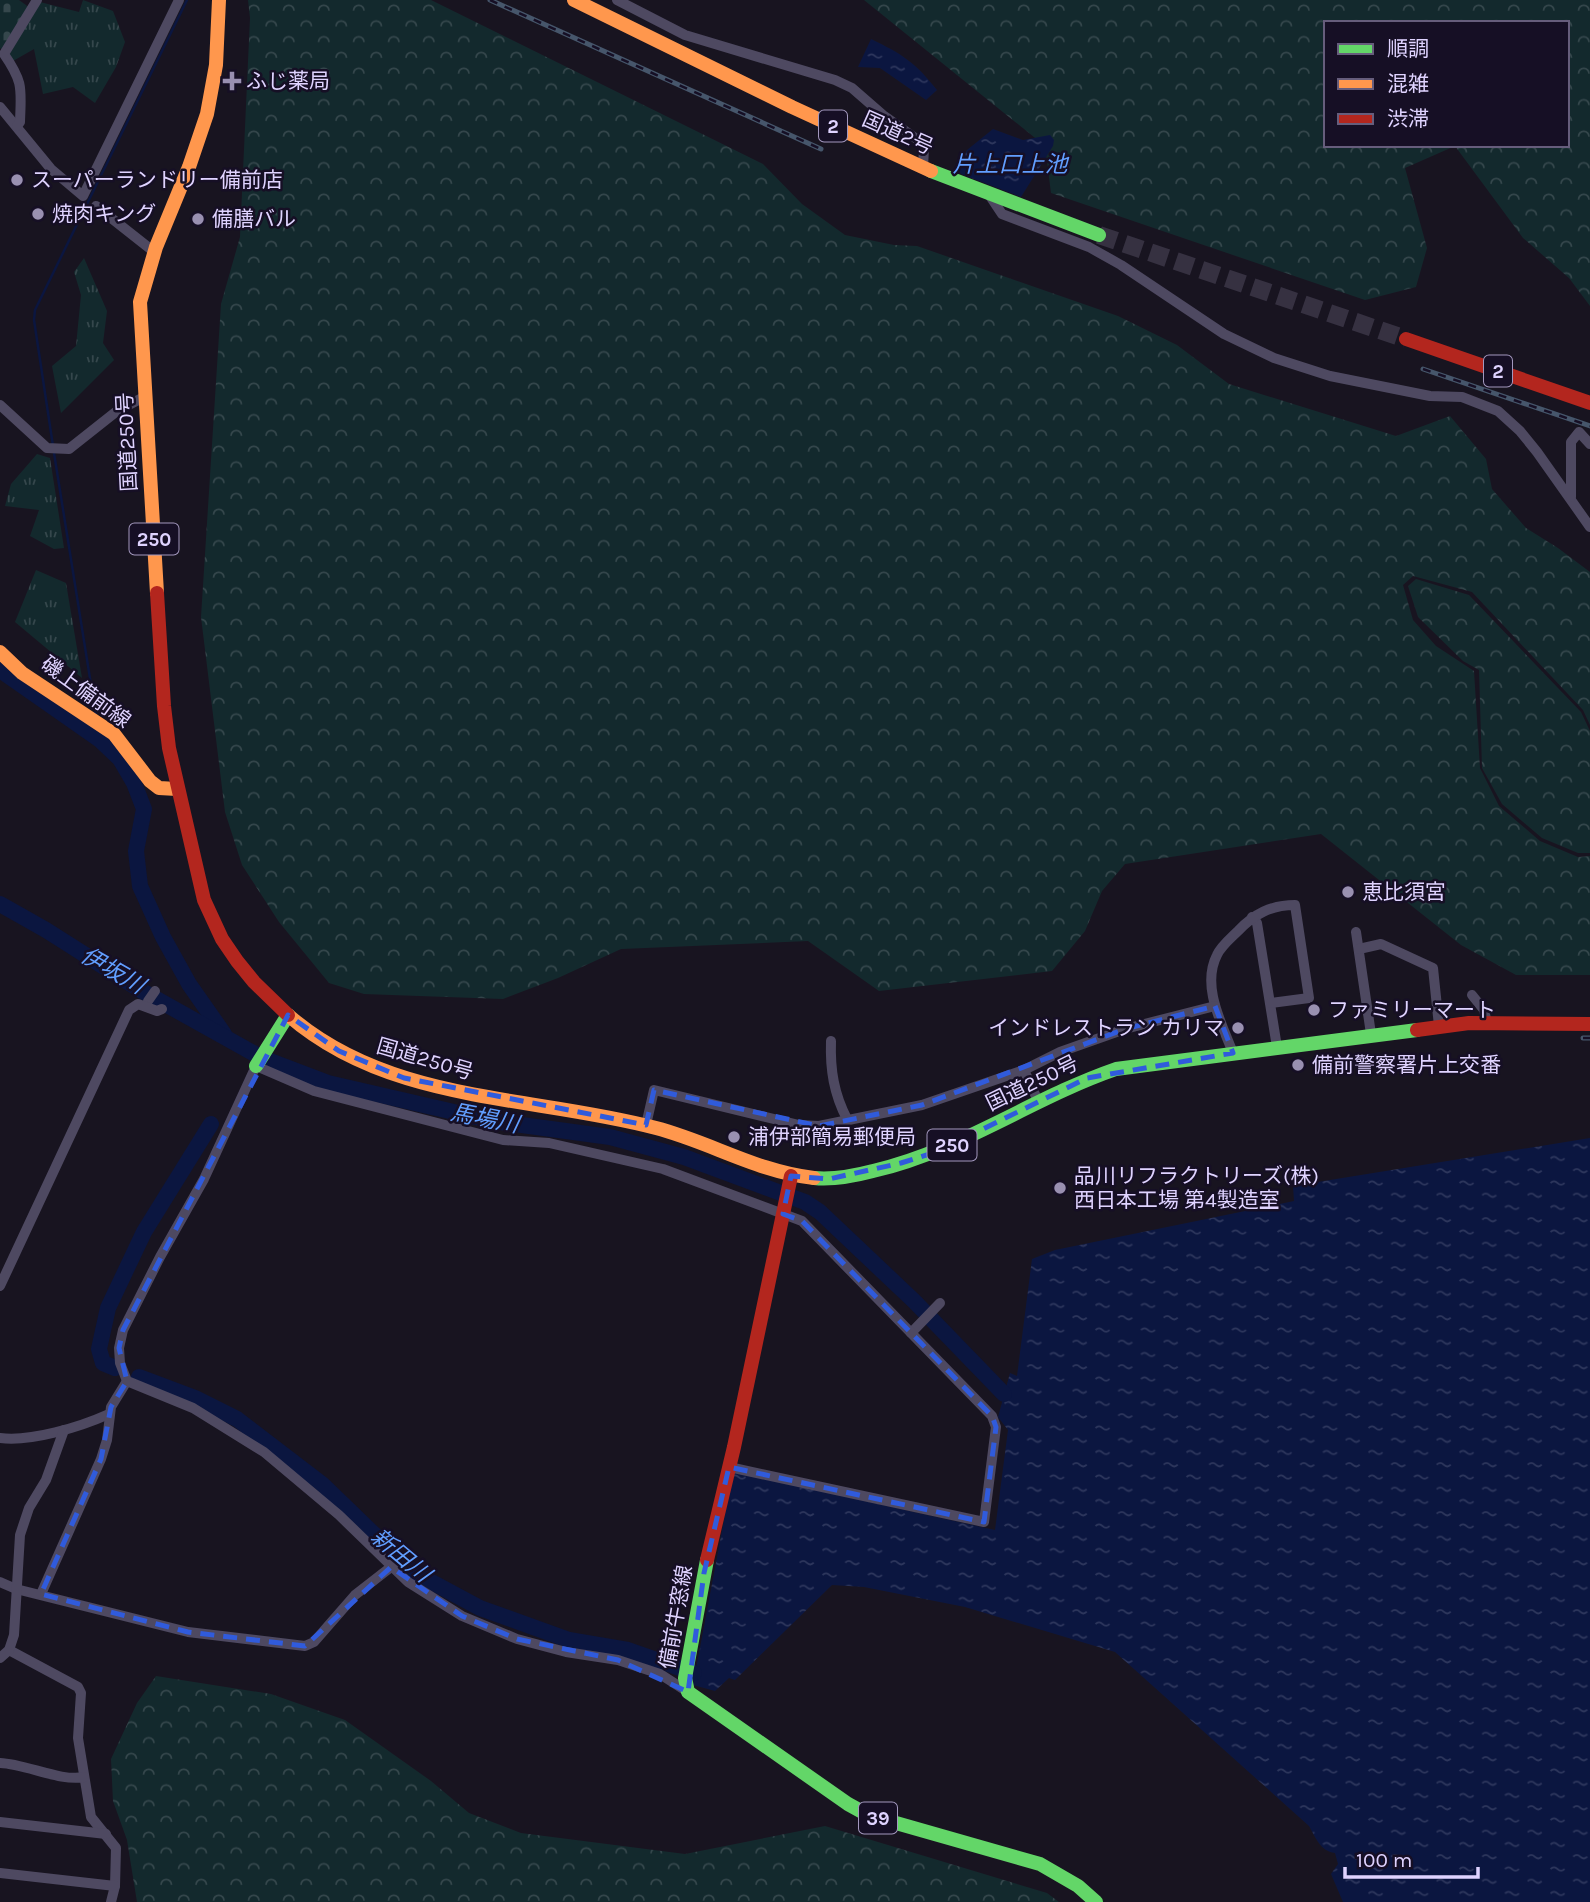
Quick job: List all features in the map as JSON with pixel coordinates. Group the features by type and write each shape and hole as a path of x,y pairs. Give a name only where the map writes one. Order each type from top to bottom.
{"main road":[{"name":"国道250号","path":"219,0 213,87 195,148 153,251 140,302 166,731 203,899 211,919 220,937 241,965 288,1015 339,1051 404,1078 477,1096 561,1108 646,1125 672,1132 791,1179 849,1176 936,1153 1087,1078 1116,1069 1439,1026 1488,1023 1590,1024"},
{"name":"国道2号","path":"574,0 923,168 1099,235"},
{"name":"2","path":"1406,339 1590,403"},
{"name":"磯上備前線","path":"0,652 40,686 95,721 123,744 150,781 159,788 177,789"},
{"path":"257,1064 288,1015"},
{"name":"備前牛窓線","path":"791,1179 704,1573 688,1661 687,1688 848,1804 868,1815 1040,1864 1078,1886 1096,1902"}],"street":[{"path":"17,126 20,122 22,85 4,54 37,0"},
{"path":"0,107 62,180 83,196 179,0"},
{"path":"617,0 685,35 835,80 852,88 918,140 924,148 923,168"},
{"path":"990,195 1002,214 1089,247 1121,265 1224,334 1273,357 1330,376 1430,396 1462,397 1498,411 1520,431 1572,498 1590,527"},
{"path":"96,206 153,251"},
{"path":"0,404 36,439 54,449 69,449 117,411 146,396"},
{"path":"1572,498 1572,442 1579,432 1590,444"},
{"path":"1233,1053 1215,1006 1210,979 1218,953 1252,917 1268,909 1295,905 1309,998 1271,1003"},
{"path":"1252,917 1257,923 1277,1047"},
{"path":"1356,932 1371,1034"},
{"path":"1359,949 1381,944 1433,968 1439,1026"},
{"path":"1472,995 1484,1010 1488,1023"},
{"path":"0,1286 129,1010 138,1004 157,1011 162,1009"},
{"path":"646,1125 654,1090 799,1125 819,1126 922,1105 1024,1070 1060,1052 1125,1029 1215,1006"},
{"path":"831,1041 832,1081 839,1105 847,1119"},
{"path":"687,1688 660,1674 618,1661 566,1653 517,1639 462,1616 408,1582 339,1515 264,1452 193,1408 127,1381 120,1363 119,1348 123,1330 160,1256 204,1179 257,1064 314,1090 503,1140 550,1143 663,1170 784,1212 802,1221 912,1332 992,1416 996,1427 984,1522 729,1467"},
{"path":"1024,1070 1038,1101"},
{"path":"912,1332 940,1303"},
{"path":"41,1594 101,1458 110,1425 109,1414 127,1381"},
{"path":"0,1438 29,1439 86,1424 109,1414"},
{"path":"0,1658 9,1650 14,1635 20,1535 29,1508 46,1480 64,1430"},
{"path":"0,1582 16,1589 188,1632 305,1646 314,1642 355,1595 391,1567"},
{"path":"9,1650 78,1687 81,1693 78,1738 91,1816 116,1848 115,1886 111,1902"},
{"path":"0,1763 17,1763 79,1779 84,1777"},
{"path":"0,1822 106,1833"},
{"path":"0,1873 115,1886"}],"highlighted area":[{"path":"1215,1006 1233,1053 1087,1078 936,1152 901,1163 829,1179 791,1176 783,1214 802,1221 992,1416 996,1427 984,1522 729,1467 704,1573 688,1692 618,1660 517,1639 462,1616 391,1567 305,1646 188,1632 41,1594 101,1459 111,1407 127,1381 119,1348 123,1330 283,1021 288,1015 339,1051 404,1078 646,1125 654,1090 819,1126 922,1105 1125,1029"}],"green space":[{"path":"0,0 19,0 30,8 4,52 0,48"},
{"path":"83,0 113,11 125,42 116,67 95,103 73,87 43,94 34,49 13,61 9,55 40,2 79,12"},
{"path":"248,0 431,0 763,164 802,204 845,235 894,245 917,246 1118,316 1177,345 1229,384 1396,436 1450,416 1486,459 1492,489 1526,528 1590,572 1590,725 1583,710 1472,592 1413,576 1403,585 1413,620 1436,646 1474,671 1480,768 1499,806 1540,841 1578,857 1590,856 1590,975 1516,975 1461,945 1321,834 1125,864 1102,891 1085,931 1052,971 879,991 808,941 621,949 558,978 503,999 364,994 329,983 279,922 242,865 225,812 201,617 221,304 240,237 250,18"},
{"path":"864,0 1590,0 1590,306 1569,278 1523,238 1456,147 1569,147 1569,21 1324,21 1324,147 1453,147 1405,168 1427,248 1416,287 1365,300 1051,193 1045,146"},
{"path":"84,258 107,311 103,343 114,360 61,413 52,366 76,346 81,295 74,272"},
{"path":"37,454 50,458 64,548 54,549 30,536 39,510 5,506 11,484"},
{"path":"36,570 66,583 82,678 15,622"},
{"path":"1416,579 1469,595 1581,712 1590,731 1590,853 1578,853 1542,838 1502,804 1482,768 1479,670 1463,661 1418,617 1408,586"},
{"path":"156,1676 271,1694 345,1720 431,1781 469,1813 521,1833 685,1854 825,1826 1047,1893 1059,1902 137,1902 127,1840 113,1801 111,1759 137,1703"}],"water":[{"path":"871,39 907,60 922,72 937,90 926,100 880,68 858,67"},
{"name":"片上口上池","path":"993,129 1023,140 1050,135 1054,140 1053,146 1021,197 961,174 958,169 967,150"},
{"path":"1590,1138 1590,1902 1343,1902 1331,1874 1338,1864 1335,1853 1322,1847 1309,1826 1115,1652 965,1607 864,1587 832,1585 735,1680 729,1678 715,1691 693,1685 733,1472 995,1530 1008,1430 998,1417 1010,1373 1017,1376 1032,1259 1055,1250 1294,1201 1293,1186"}],"waterway":[{"path":"53,446 34,320 35,310 187,0"},
{"path":"54,453 96,716"},
{"name":"馬場川","path":"0,670 100,740 120,759 134,783 144,809 136,851 140,886 163,937 189,984 224,1034"},
{"path":"98,729 100,740"},
{"name":"馬場川","path":"0,904 142,991 262,1058 328,1083 493,1121 610,1137 684,1157 805,1202 820,1212 914,1301 1004,1394"},
{"name":"新田川","path":"115,1368 103,1363 99,1349 108,1308 144,1232 211,1124"},
{"name":"新田川","path":"139,1377 195,1398 237,1419 322,1484 413,1572 480,1608 569,1640 628,1650 694,1673"}],"tunnel":[{"path":"1099,235 1406,339"}],"railway":[{"path":"490,0 821,149"},
{"path":"1423,369 1590,426"},
{"path":"1583,1038 1590,1038"}],"traffic: fast":[{"path":"931,171 1099,235"},
{"path":"256,1066 288,1015"},
{"path":"814,1178 851,1176 936,1151 1055,1094 1116,1069 1417,1030"},
{"path":"707,1560 685,1678 688,1692 848,1804 868,1815 1040,1864 1078,1886 1096,1902"}],"traffic: slow":[{"path":"157,593 140,302 156,247 189,167 207,114 216,65 219,0"},
{"path":"574,0 792,107 931,171"},
{"path":"0,652 22,673 114,734 150,781 159,788 177,789"},
{"path":"288,1015 328,1044 371,1066 417,1081 656,1128 773,1170 814,1178"}],"traffic: jam":[{"path":"1406,339 1590,403"},
{"path":"157,593 169,748 204,900 222,939 237,961 288,1015"},
{"path":"1417,1030 1469,1023 1590,1024"},
{"path":"707,1560 734,1447 791,1176"}],"place":[{"name":"ふじ薬局","path":"232,81"},
{"name":"スーパーランドリー備前店","path":"17,180"},
{"name":"焼肉キング","path":"38,214"},
{"name":"備膳バル","path":"198,219"},
{"name":"恵比須宮","path":"1348,892"},
{"name":"ファミリーマート","path":"1314,1010"},
{"name":"インドレストラン カリマ","path":"1238,1028"},
{"name":"備前警察署片上交番","path":"1298,1065"},
{"name":"浦伊部簡易郵便局","path":"734,1137"},
{"name":"品川リフラクトリーズ(株) 西日本工場 第4製造室","path":"1060,1188"}],"water label":[{"name":"伊坂川","path":"113,970"}]}
